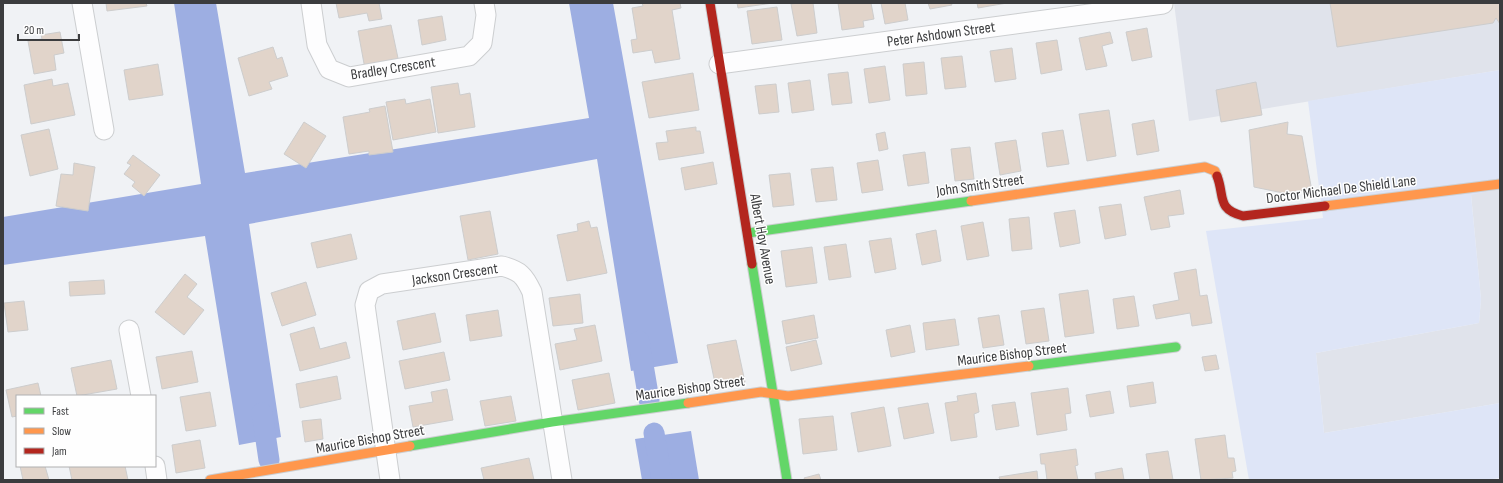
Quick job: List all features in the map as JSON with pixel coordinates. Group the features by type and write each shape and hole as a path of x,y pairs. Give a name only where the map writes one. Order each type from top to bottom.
{"street":[{"path":"82,3 104,130"},
{"name":"Bradley Crescent","path":"311,3 317,44 329,69 349,77 470,56 482,43 486,15 484,3"},
{"name":"Albert Hoy Avenue","path":"710,3 787,480"},
{"name":"Peter Ashdown Street","path":"719,64 1163,4"},
{"name":"John Smith Street","path":"748,233 1204,166 1215,171"},
{"name":"Doctor Michael De Shield Lane","path":"1215,171 1219,181 1222,203 1232,213 1243,216 1500,184"},
{"name":"Jackson Crescent","path":"390,480 384,451 365,305 369,291 382,284 502,266 516,270 526,279 532,292 562,480"},
{"path":"129,330 141,395"},
{"name":"Maurice Bishop Street","path":"210,480 552,422 761,392 788,396 1176,347"},
{"path":"155,467 157,480"}],"shaded area":[{"path":"1174,3 1500,3 1500,70 1189,121"},
{"path":"1500,70 1500,189 1471,195 1481,299 1479,323 1316,353 1324,433 1500,403 1500,478 1485,480 1249,480 1206,231 1323,218 1308,101"},
{"path":"1500,189 1500,403 1324,433 1316,353 1479,323 1481,299 1471,194"}],"water":[{"path":"174,3 216,3 245,173 589,118 569,3 613,3 678,363 631,371 597,159 249,224 281,437 239,445 205,236 3,265 3,217 201,184"},
{"path":"691,431 699,480 642,480 635,439"}],"building":[{"path":"106,3 146,3 147,6 107,11"},
{"path":"336,3 379,3 382,19 369,21 367,13 339,18"},
{"path":"642,3 680,3 681,8 672,10 680,59 655,63 652,50 633,53 631,40 637,39 632,8 643,6"},
{"path":"737,3 773,3 738,8"},
{"path":"813,3 817,33 797,36 791,4"},
{"path":"838,3 871,3 874,19 863,21 864,27 842,30"},
{"path":"881,3 905,3 908,20 885,24"},
{"path":"928,3 951,3 952,5 930,9"},
{"path":"977,3 1007,3 978,8"},
{"path":"1330,3 1500,3 1500,24 1496,18 1493,23 1337,47"},
{"path":"777,7 782,40 752,44 747,11"},
{"path":"442,16 446,40 422,45 418,20"},
{"path":"391,25 399,63 365,69 358,31"},
{"path":"1147,28 1152,57 1132,61 1126,32"},
{"path":"60,32 64,53 54,55 56,70 34,74 28,41 42,39 41,35"},
{"path":"1110,32 1113,43 1102,46 1107,66 1086,70 1079,38"},
{"path":"1057,40 1062,70 1041,74 1036,43"},
{"path":"273,47 277,59 282,57 288,76 269,82 272,89 249,96 238,58"},
{"path":"1012,48 1016,79 995,82 990,51"},
{"path":"962,56 966,87 945,89 941,58"},
{"path":"924,62 927,94 906,96 903,64"},
{"path":"158,64 163,95 129,100 124,70"},
{"path":"885,66 890,100 869,103 864,69"},
{"path":"848,72 852,103 832,105 828,74"},
{"path":"693,73 699,110 649,118 642,82"},
{"path":"52,79 53,86 68,83 75,115 31,124 24,85"},
{"path":"810,80 814,110 792,113 788,83"},
{"path":"1256,82 1262,115 1221,122 1216,90"},
{"path":"458,83 460,95 470,93 475,127 438,133 431,87"},
{"path":"776,84 779,112 759,114 755,86"},
{"path":"405,99 406,104 430,99 436,132 393,140 386,102"},
{"path":"385,106 393,152 369,155 369,151 349,154 343,117 370,112 369,109"},
{"path":"1109,110 1116,156 1087,161 1079,114"},
{"path":"1154,120 1159,151 1137,155 1132,124"},
{"path":"304,122 326,136 306,168 284,154"},
{"path":"1288,122 1287,134 1302,136 1311,186 1293,195 1254,187 1249,130"},
{"path":"696,127 696,131 700,131 704,153 659,160 656,143 668,142 666,131"},
{"path":"49,129 58,169 30,176 21,135"},
{"path":"1063,130 1069,164 1047,167 1042,133"},
{"path":"885,132 888,149 879,151 876,134"},
{"path":"1016,140 1021,171 1000,175 995,143"},
{"path":"970,147 974,179 955,181 951,149"},
{"path":"925,152 929,183 908,186 903,155"},
{"path":"133,155 160,175 144,196 132,186 135,182 124,174 131,165 127,163"},
{"path":"878,160 883,190 862,193 857,163"},
{"path":"713,162 717,184 685,190 681,168"},
{"path":"74,163 95,167 88,211 56,206 61,174 73,175"},
{"path":"833,167 837,200 816,202 811,169"},
{"path":"790,173 794,205 773,207 769,175"},
{"path":"1180,190 1184,214 1168,216 1170,227 1151,230 1144,197"},
{"path":"1121,204 1126,235 1105,239 1099,207"},
{"path":"1075,210 1080,243 1060,247 1054,213"},
{"path":"490,211 498,254 468,260 460,216"},
{"path":"1029,217 1032,249 1012,251 1009,219"},
{"path":"589,221 591,228 597,227 607,273 567,281 557,235 578,231 577,224"},
{"path":"983,222 989,256 967,260 961,226"},
{"path":"936,230 941,261 922,265 916,234"},
{"path":"351,234 357,259 317,268 311,243"},
{"path":"891,238 896,269 875,273 869,241"},
{"path":"846,244 851,277 829,280 824,247"},
{"path":"812,247 817,283 786,287 781,251"},
{"path":"1196,269 1200,296 1207,295 1212,323 1192,326 1190,313 1156,319 1153,305 1179,300 1174,273"},
{"path":"185,274 197,284 187,297 204,310 184,335 155,312"},
{"path":"104,280 105,294 70,296 69,282"},
{"path":"306,282 316,315 282,326 271,293"},
{"path":"1088,290 1094,333 1065,337 1059,294"},
{"path":"580,294 583,323 553,326 549,298"},
{"path":"1134,296 1139,326 1117,329 1113,299"},
{"path":"24,301 28,330 8,332 4,303"},
{"path":"1044,308 1049,341 1026,344 1021,311"},
{"path":"498,310 502,336 470,341 466,315"},
{"path":"435,313 441,342 403,350 397,321"},
{"path":"814,315 818,338 786,344 782,321"},
{"path":"999,315 1004,345 983,348 978,318"},
{"path":"955,319 959,345 926,350 923,323"},
{"path":"595,325 602,361 560,370 555,344 577,340 574,329"},
{"path":"910,325 915,352 891,357 886,330"},
{"path":"314,327 320,349 346,342 350,358 300,371 290,334"},
{"path":"736,340 745,382 716,388 707,345"},
{"path":"816,340 822,364 791,371 786,347"},
{"path":"192,351 198,382 162,389 156,357"},
{"path":"444,352 450,380 405,389 399,361"},
{"path":"1216,355 1219,369 1205,371 1202,357"},
{"path":"111,360 117,389 77,395 71,368"},
{"path":"609,373 615,403 578,410 572,380"},
{"path":"337,376 341,399 300,408 296,384"},
{"path":"1153,382 1156,403 1130,407 1127,386"},
{"path":"38,383 41,395 16,395 16,416 12,417 6,390"},
{"path":"1068,388 1071,413 1065,414 1067,430 1037,435 1031,393"},
{"path":"447,389 453,420 413,427 409,406 433,402 431,392"},
{"path":"1110,391 1114,413 1090,417 1086,395"},
{"path":"210,392 216,426 186,431 180,397"},
{"path":"976,393 979,412 974,414 977,437 951,441 945,403 958,401 957,396"},
{"path":"511,396 516,421 485,426 480,401"},
{"path":"1015,402 1019,426 996,430 992,405"},
{"path":"928,403 934,433 904,439 898,408"},
{"path":"884,407 891,446 858,452 851,413"},
{"path":"833,416 837,450 803,454 799,419"},
{"path":"321,419 323,439 305,442 302,421"},
{"path":"1225,435 1228,458 1234,458 1236,471 1232,472 1233,478 1201,480 1195,439"},
{"path":"200,440 205,468 176,473 172,445"},
{"path":"1076,449 1078,465 1075,466 1078,480 1047,480 1045,464 1041,464 1040,454"},
{"path":"1168,451 1173,480 1150,480 1146,454"},
{"path":"529,458 534,480 484,480 481,468"},
{"path":"20,467 45,467 49,480 23,480"},
{"path":"69,467 125,467 128,480 72,480"},
{"path":"1122,468 1124,480 1096,480 1095,473"},
{"path":"1037,471 1038,480 1000,480 999,477"},
{"path":"819,474 821,480 805,480 804,478"}],"waterway":[{"path":"639,341 649,400"},
{"path":"262,413 269,460"},
{"path":"654,433 662,480"}],"traffic: fast":[{"path":"748,233 971,201"},
{"path":"752,264 787,480"},
{"path":"1029,366 1176,347"},
{"path":"410,446 552,422 688,403"}],"traffic: slow":[{"path":"971,201 1205,167 1215,171 1217,176"},
{"path":"1325,206 1500,184"},
{"path":"688,403 761,392 788,396 1029,366"},
{"path":"210,480 410,446"}],"traffic: jam":[{"path":"710,3 752,264"},
{"path":"1217,176 1225,206 1234,213 1243,216 1325,206"}]}
